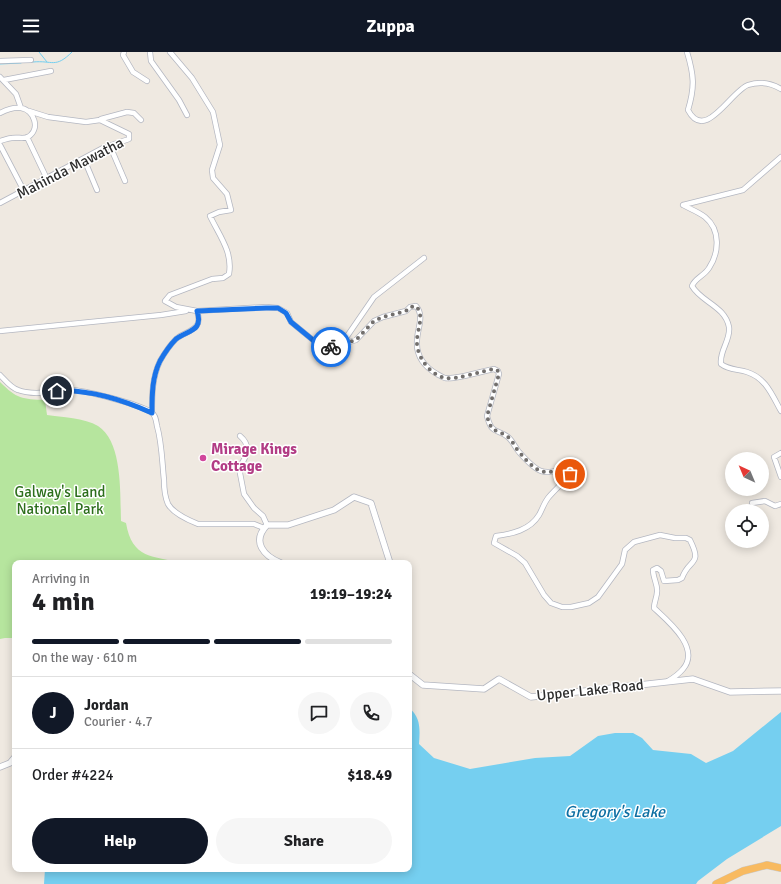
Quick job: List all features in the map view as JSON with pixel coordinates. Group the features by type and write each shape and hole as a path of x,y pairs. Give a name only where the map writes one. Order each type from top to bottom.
{"highway":[{"path":"716,884 743,871 767,865 781,868"}],"street":[{"path":"124,52 122,55 133,72 147,81"},
{"path":"150,52 151,61 179,100 187,115"},
{"path":"170,52 192,78 213,112 220,145 212,170 214,178 227,194 231,210 218,212 210,216 215,227 223,237 227,249 230,269 229,274 223,278 212,279 170,296 165,301 176,307 197,311 278,308 286,313 291,322 319,345 334,347 356,340 374,321 406,311 410,307 416,306 419,310 421,323 417,342 423,362 428,369 444,378 454,378 494,369 498,371 499,374 487,416 493,430 508,437 518,451 534,468 542,472 550,472 573,467 570,474 547,500 538,516 528,526 513,533 496,536 494,543 517,556 525,563 544,595 551,603 562,607 571,607 589,603 598,597 622,564 625,550 634,542 660,535 675,538 686,538 690,540 696,556 694,562 685,570 682,578 678,580 664,581 661,571 657,568 653,570 658,593 654,602 654,608 671,624 687,645 688,651 687,660 683,669 667,682"},
{"path":"687,52 694,86 688,110 691,116 696,120 712,118 735,94 747,85 762,83 771,84 781,89"},
{"path":"0,61 31,60"},
{"path":"2,79 51,71"},
{"path":"2,79 16,94 20,108"},
{"name":"Mahinda Mawatha","path":"0,113 8,109 20,108 48,117 86,122 100,120 129,134 129,139 126,141 103,148 0,203"},
{"path":"0,141 12,138 27,137 32,133 35,126 34,117 29,110"},
{"path":"100,120 127,112 134,113 141,120"},
{"path":"27,137 47,179"},
{"path":"0,145 24,190"},
{"path":"110,146 125,181"},
{"path":"781,157 743,190 683,205 704,216 712,223 716,234 716,253 709,269 699,279 693,281 692,286 695,291 719,310 729,327 728,336 720,359 721,364 727,368 747,372 759,377 767,386 781,411"},
{"path":"84,159 97,190"},
{"path":"341,345 374,297 424,258"},
{"path":"0,331 161,315 187,310"},
{"path":"152,413 152,390 154,376 160,362 167,349 176,339 195,329 198,324 197,311"},
{"path":"0,375 12,387 28,393 72,390 132,404 152,413 155,417 159,432 165,492 168,504 190,521 198,524 254,524 265,527 288,525 334,510 354,497 371,503 389,560"},
{"path":"240,436 246,441 247,447 244,460 239,468 244,494 254,508 263,516 265,527 260,536 259,544 263,552 275,560"},
{"path":"781,453 774,457 781,477"},
{"path":"752,503 765,501 775,506 781,504"},
{"name":"Upper Lake Road","path":"412,676 423,685 484,689 499,679 531,697 693,679 730,692 781,691"},
{"path":"0,767 12,761"}],"green space":[{"name":"Galway's Land National Park","path":"0,382 11,392 20,397 45,400 47,415 87,421 98,426 106,434 112,444 116,456 120,483 121,521 126,523 129,535 139,550 153,557 168,560 12,560 12,638 0,639"}],"water":[{"name":"Gregory's Lake","path":"412,711 416,715 419,724 419,744 434,758 470,769 535,758 570,756 598,736 615,733 633,733 642,738 653,750 691,754 706,763 733,751 781,712 781,826 727,859 696,884 44,884 45,872 412,872"}],"waterway":[{"path":"39,52 47,62"},
{"path":"33,62 54,63 62,60 72,52"},
{"path":"0,64 21,63"}],"way so far":[{"path":"331,347 356,340 374,321 406,311 410,307 416,306 419,310 421,323 417,342 419,354 428,369 444,378 454,378 494,369 498,371 499,374 487,416 493,430 508,437 518,451 534,468 542,472 550,472 573,467 570,474"}],"place":[{"name":"Mirage Kings Cottage","path":"203,458"}],"route":[{"path":"57,391 72,390 93,394 132,404 152,413 152,390 154,376 160,362 167,349 176,339 195,329 198,324 197,311 278,308 286,313 291,322 319,345 331,347"}]}
